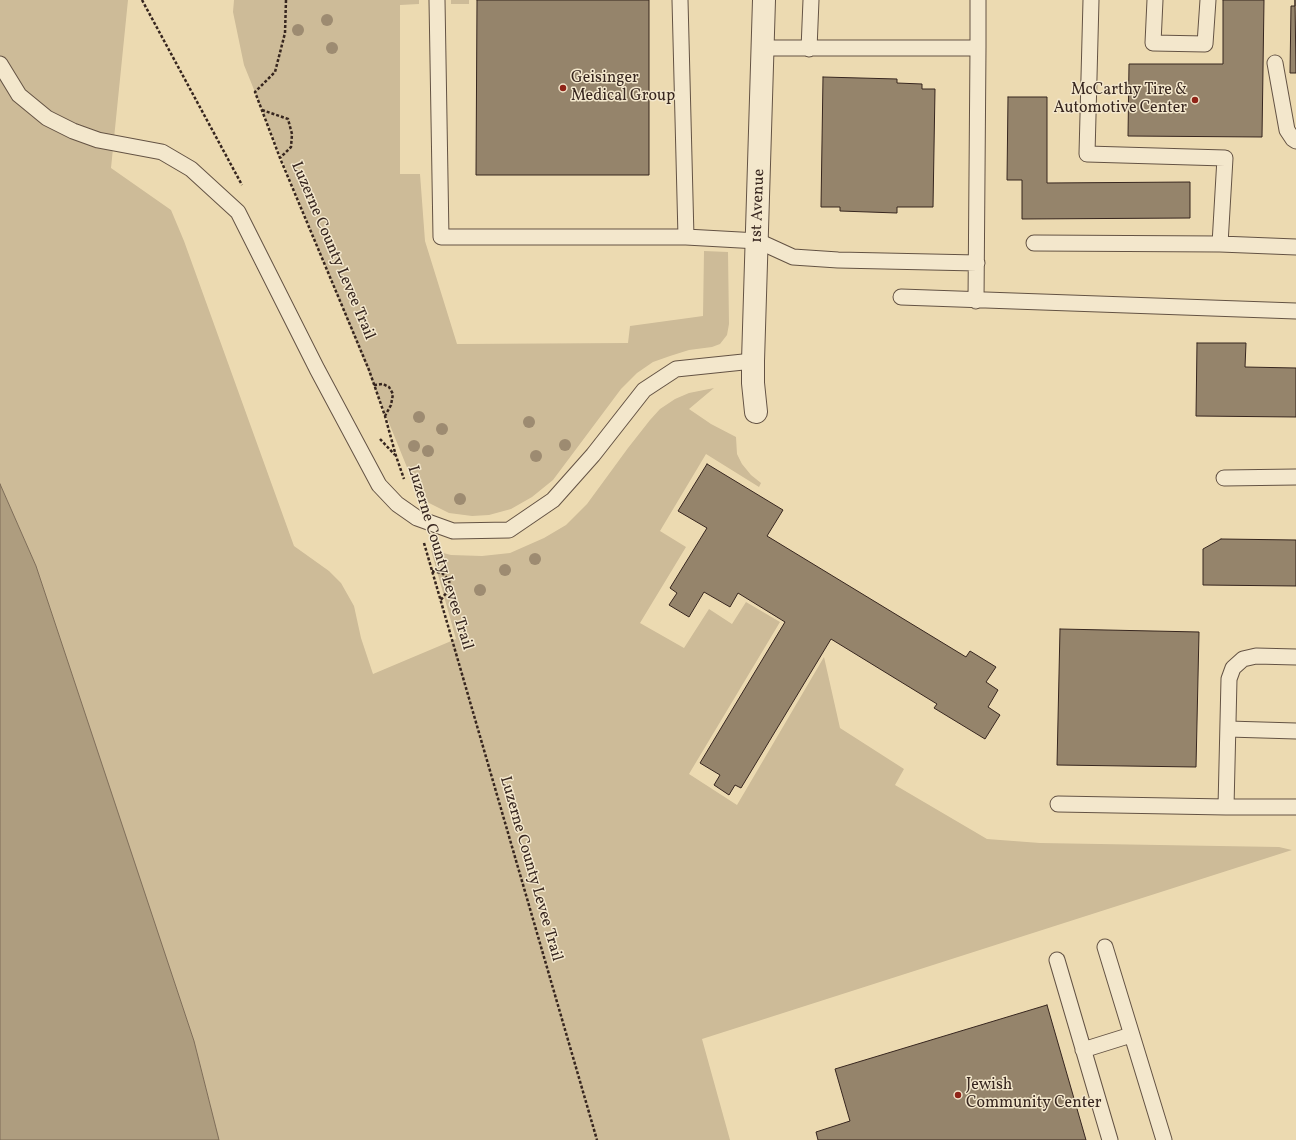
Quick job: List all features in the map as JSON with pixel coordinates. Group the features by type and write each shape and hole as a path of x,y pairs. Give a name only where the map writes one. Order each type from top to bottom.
{"street":[{"name":"1st Avenue","path":"756,412 753,383 753,361 758,241 764,0"}],"lane":[{"path":"437,0 441,238 686,237 758,241 793,257 838,260 977,263"},
{"path":"680,0 686,237"},
{"path":"809,48 811,0"},
{"path":"976,301 978,0"},
{"path":"1091,0 1087,154 1225,158 1220,244"},
{"path":"1155,0 1153,43 1206,44 1208,0"},
{"path":"763,48 978,48"},
{"path":"1276,63 1287,130 1296,141"},
{"path":"0,64 19,95 47,118 73,131 98,140 162,152 191,168 238,212 317,369 379,485 397,504 417,518 453,530 509,530 553,500 593,454 644,390 676,369 753,361"},
{"path":"1034,243 1296,246"},
{"path":"901,297 976,301 1296,311"},
{"path":"1224,478 1296,477"},
{"path":"1226,807 1229,679 1234,668 1243,659 1256,656 1296,657"},
{"path":"1228,729 1296,731"},
{"path":"1058,804 1296,807"},
{"path":"1104,946 1164,1140"},
{"path":"1057,960 1110,1140"},
{"path":"1083,1050 1131,1036"}],"path":[{"name":"Luzerne County Levee Trail","path":"286,0 285,33 275,72 255,92 280,158 374,385 385,416 396,456 417,518 440,602 597,1140"},
{"path":"262,110 288,119 292,134 291,147 280,158"},
{"path":"374,385 383,384 388,387 393,394 391,405 385,416"},
{"path":"432,571 442,573 449,580 450,588 440,602"}],"shaded area":[{"path":"0,0 128,0 111,168 171,210 184,241 294,546 329,571 341,583 354,606 361,638 373,674 456,639 431,550 451,555 482,556 510,553 544,538 566,525 587,504 628,448 660,409 675,399 689,393 714,388 689,409 711,424 736,437 737,454 742,464 751,475 761,483 759,487 706,454 660,531 686,547 640,623 684,648 709,609 732,624 746,602 780,622 689,774 737,805 824,657 840,728 904,769 895,785 987,839 1040,843 1279,847 1292,850 702,1039 730,1140 219,1140 194,1041 36,566 0,484"},
{"path":"234,0 419,0 419,4 400,5 400,174 420,174 425,241 457,344 628,343 630,326 703,316 704,251 728,252 729,324 727,335 720,344 712,347 689,350 670,356 653,362 637,373 621,389 553,480 532,497 511,509 489,515 472,516 449,513 419,497 244,65 233,12"},
{"path":"451,0 469,0 469,4 451,4"},
{"path":"0,484 36,566 194,1041 219,1140 0,1140"}],"building":[{"name":"Geisinger Medical Group","path":"477,0 649,0 649,175 476,175"},
{"name":"McCarthy Tire & Automotive Center","path":"1223,0 1264,0 1262,137 1128,136 1129,64 1223,64"},
{"path":"1295,0 1296,73 1290,73 1291,6 1295,6"},
{"path":"823,77 897,79 897,83 922,84 922,89 935,89 933,207 897,207 897,213 840,211 840,207 821,207"},
{"path":"1008,97 1047,97 1047,183 1190,182 1190,218 1022,219 1022,180 1007,180"},
{"path":"1197,343 1246,343 1245,367 1296,368 1296,417 1196,416"},
{"path":"707,464 783,510 767,536 966,657 970,651 996,667 986,682 998,690 988,707 1000,715 985,739 934,708 937,704 831,639 741,788 735,785 729,795 714,785 720,775 700,763 785,622 738,593 730,607 704,592 689,617 669,605 677,593 670,588 707,528 678,511"},
{"path":"1221,539 1296,540 1296,586 1203,585 1203,549"},
{"path":"1060,629 1199,632 1196,767 1057,765"},
{"name":"Jewish Community Center","path":"1047,1005 1086,1140 818,1140 816,1132 850,1121 835,1069"}],"place":[{"name":"Geisinger Medical Group","path":"563,88"},
{"name":"McCarthy Tire & Automotive Center","path":"1195,100"},
{"name":"Jewish Community Center","path":"958,1095"}]}
